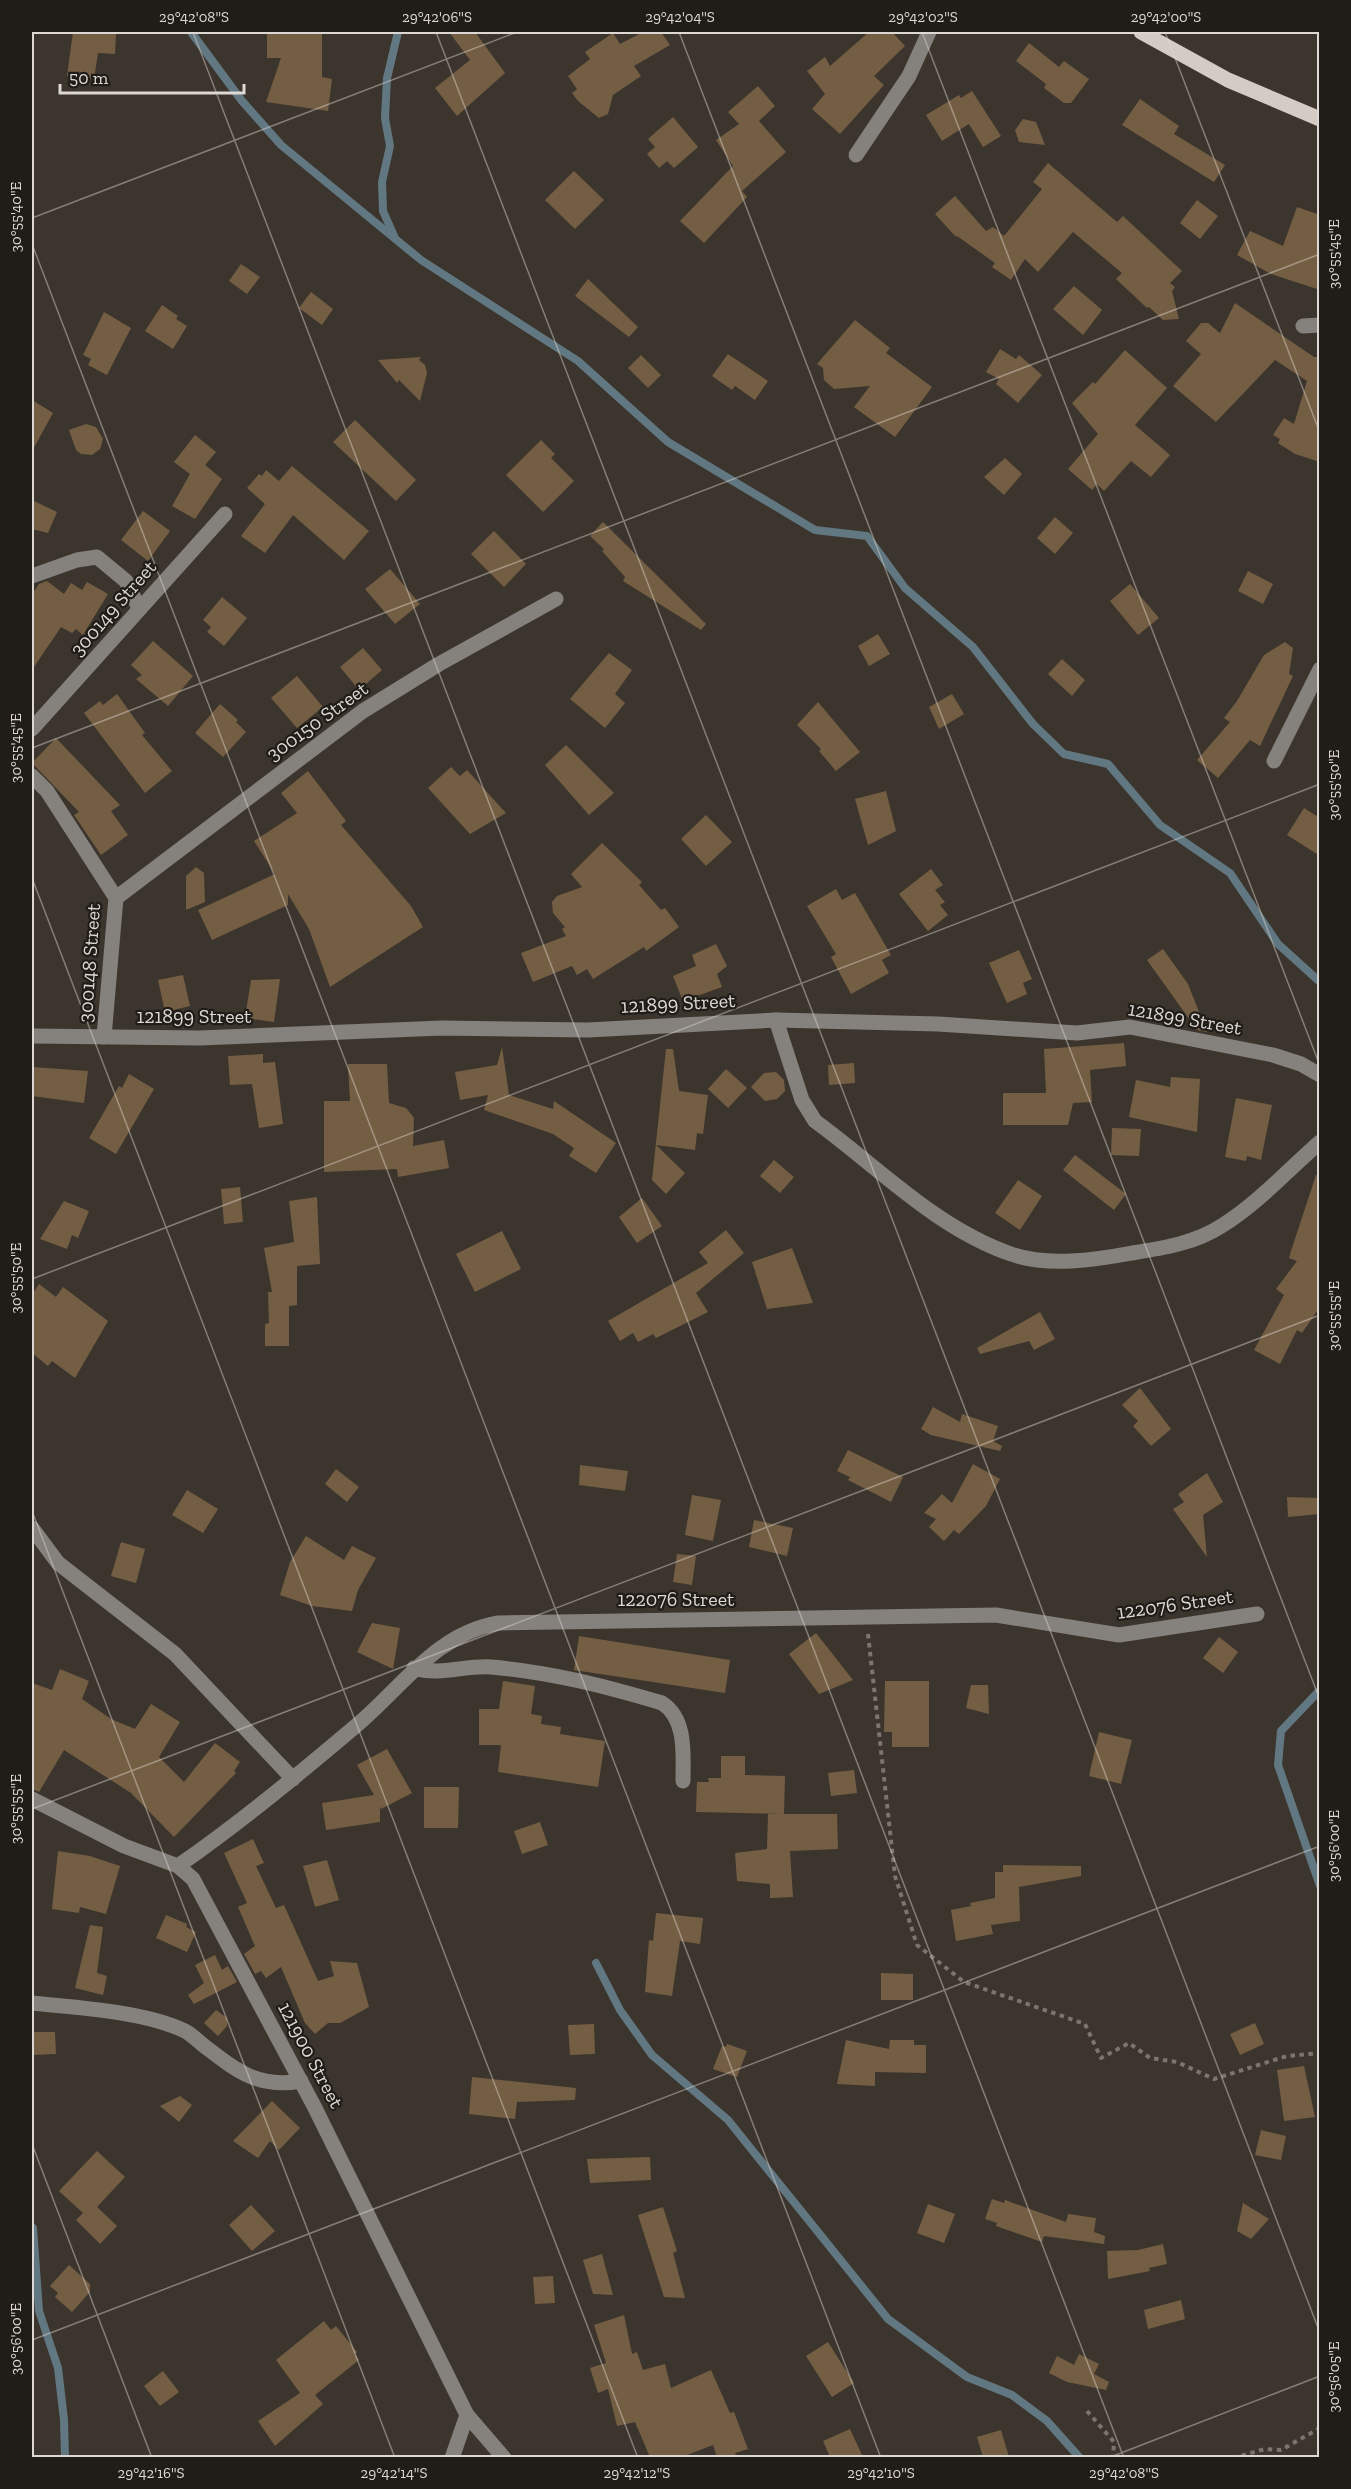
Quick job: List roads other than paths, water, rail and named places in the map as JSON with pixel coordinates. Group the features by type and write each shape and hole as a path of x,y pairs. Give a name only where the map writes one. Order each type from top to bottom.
{"main road":[{"path":"1141,32 1228,80 1320,119"}],"street":[{"path":"856,155 909,76 929,32"},
{"path":"1303,326 1320,325"},
{"name":"300149 Street","path":"32,729 225,514"},
{"path":"32,576 77,560 97,557 126,581 139,608"},
{"name":"300150 Street","path":"116,898 363,711 439,664 556,599"},
{"path":"1274,761 1320,669"},
{"name":"300148 Street","path":"32,776 53,800 116,898 104,1036"},
{"path":"776,1020 802,1100 815,1121 937,1214 1012,1255 1062,1262 1089,1261 1174,1246 1199,1238 1237,1215 1320,1142"},
{"name":"121899 Street","path":"32,1036 302,1035 442,1028 588,1030 776,1020 938,1024 1077,1033 1114,1028 1146,1029 1273,1055 1301,1064 1320,1075"},
{"path":"32,1528 58,1563 175,1654 292,1779"},
{"name":"122076 Street","path":"178,1866 228,1831 292,1779 388,1698 414,1668 459,1635 473,1628 498,1623 996,1615 1119,1635 1257,1614"},
{"path":"414,1668 431,1672 480,1666 537,1671 662,1703 669,1707 683,1740 683,1781"},
{"name":"121900 Street","path":"32,1799 124,1846 178,1866 198,1886 301,2081 467,2415 504,2457"},
{"path":"32,2003 104,2011 157,2022 186,2031 244,2074 261,2082 285,2084 301,2081"},
{"path":"452,2457 467,2415"}],"waterway":[{"path":"191,32 242,101 281,145 421,260 578,361 668,442 815,530 867,536 905,588 973,647 1033,724 1064,754 1108,764 1160,825 1230,873 1278,944 1320,982"},
{"path":"395,238 383,211 382,182 390,146 385,118 387,78 398,32"},
{"path":"1320,1690 1281,1731 1278,1765 1320,1886"},
{"path":"596,1963 620,2010 652,2055 728,2120 888,2319 967,2377 1012,2395 1047,2421 1080,2458"},
{"path":"33,2228 39,2311 58,2368 64,2420 65,2458"}]}
